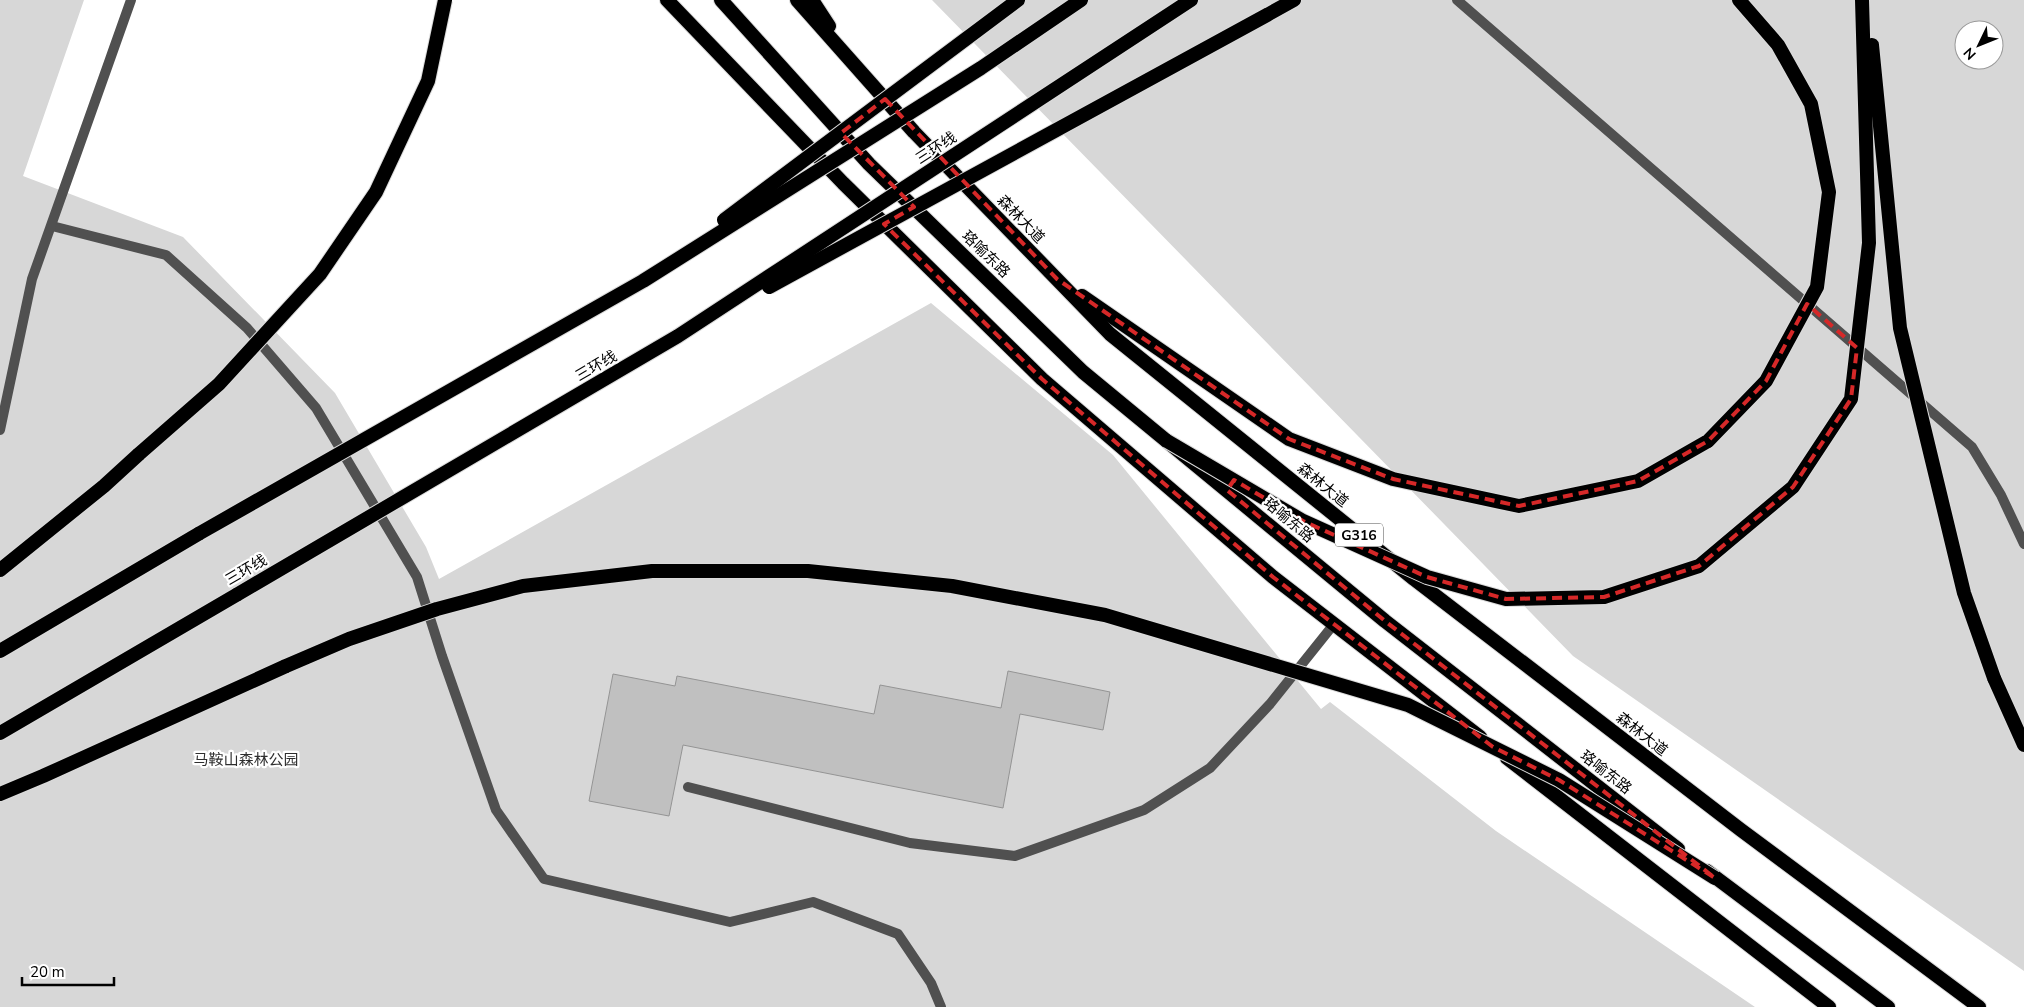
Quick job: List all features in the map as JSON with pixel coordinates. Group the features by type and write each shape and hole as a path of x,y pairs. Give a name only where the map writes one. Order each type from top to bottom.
{"highway":[{"path":"0,570 104,486 219,384 313,282 376,192 428,81 445,0"},
{"path":"667,0 843,183 1042,379 1273,578 1830,1007"},
{"name":"森林大道","path":"797,0 914,132 1110,334 1414,579 1741,830 1979,1007"},
{"path":"812,0 854,64"},
{"path":"643,281 1018,0"},
{"path":"0,651 200,533 643,281 981,68 1080,0"},
{"name":"三环线","path":"0,733 678,336 1191,0"},
{"path":"678,336 1294,0"},
{"path":"1057,279 1289,439 1393,479 1518,506 1638,481 1708,441 1766,381 1817,287 1829,192 1811,104 1778,44 1739,0"},
{"path":"1167,441 1303,521 1427,577 1506,599 1604,597 1699,566 1793,487 1851,399 1869,243 1862,0"},
{"path":"1867,0 1900,328 1964,593 1994,678 2024,745"},
{"name":"珞喻东路","path":"723,1 869,164 1083,372 1385,621 1715,878 1888,1007"},
{"path":"0,794 349,639 438,609 533,585 652,571 808,571 952,586 1105,615 1408,705 1559,780 1715,878"}],"street":[{"path":"0,430 32,279 131,0"},
{"path":"1458,0 1972,448 2001,495 2024,544"},
{"path":"52,226 166,255 247,328 316,408 417,577 442,656 496,810 544,879 730,922 814,902 898,934 931,983 941,1007"},
{"path":"688,787 910,843 1015,856 1144,810 1210,768 1270,704 1334,624"}],"highlighted area":[{"path":"885,99 1057,279 1289,439 1393,479 1519,506 1638,481 1708,441 1766,381 1807,304 1857,348 1851,399 1793,487 1699,566 1604,597 1506,599 1427,577 1303,521 1234,480 1227,490 1385,621 1715,878 1559,780 1493,747 1273,577 1042,379 884,224 914,207 841,133"}],"green space":[{"name":"马鞍山森林公园","path":"0,0 84,0 23,176 183,237 335,393 426,547 439,579 931,303 1113,455 1321,709 1330,702 1496,831 1755,1007 0,1007"},
{"path":"932,0 2024,0 2024,971 1573,656"}],"building":[{"path":"1008,671 1110,692 1103,730 1020,714 1003,808 683,745 669,816 589,801 613,674 675,686 677,676 874,714 880,685 1001,708"}]}
